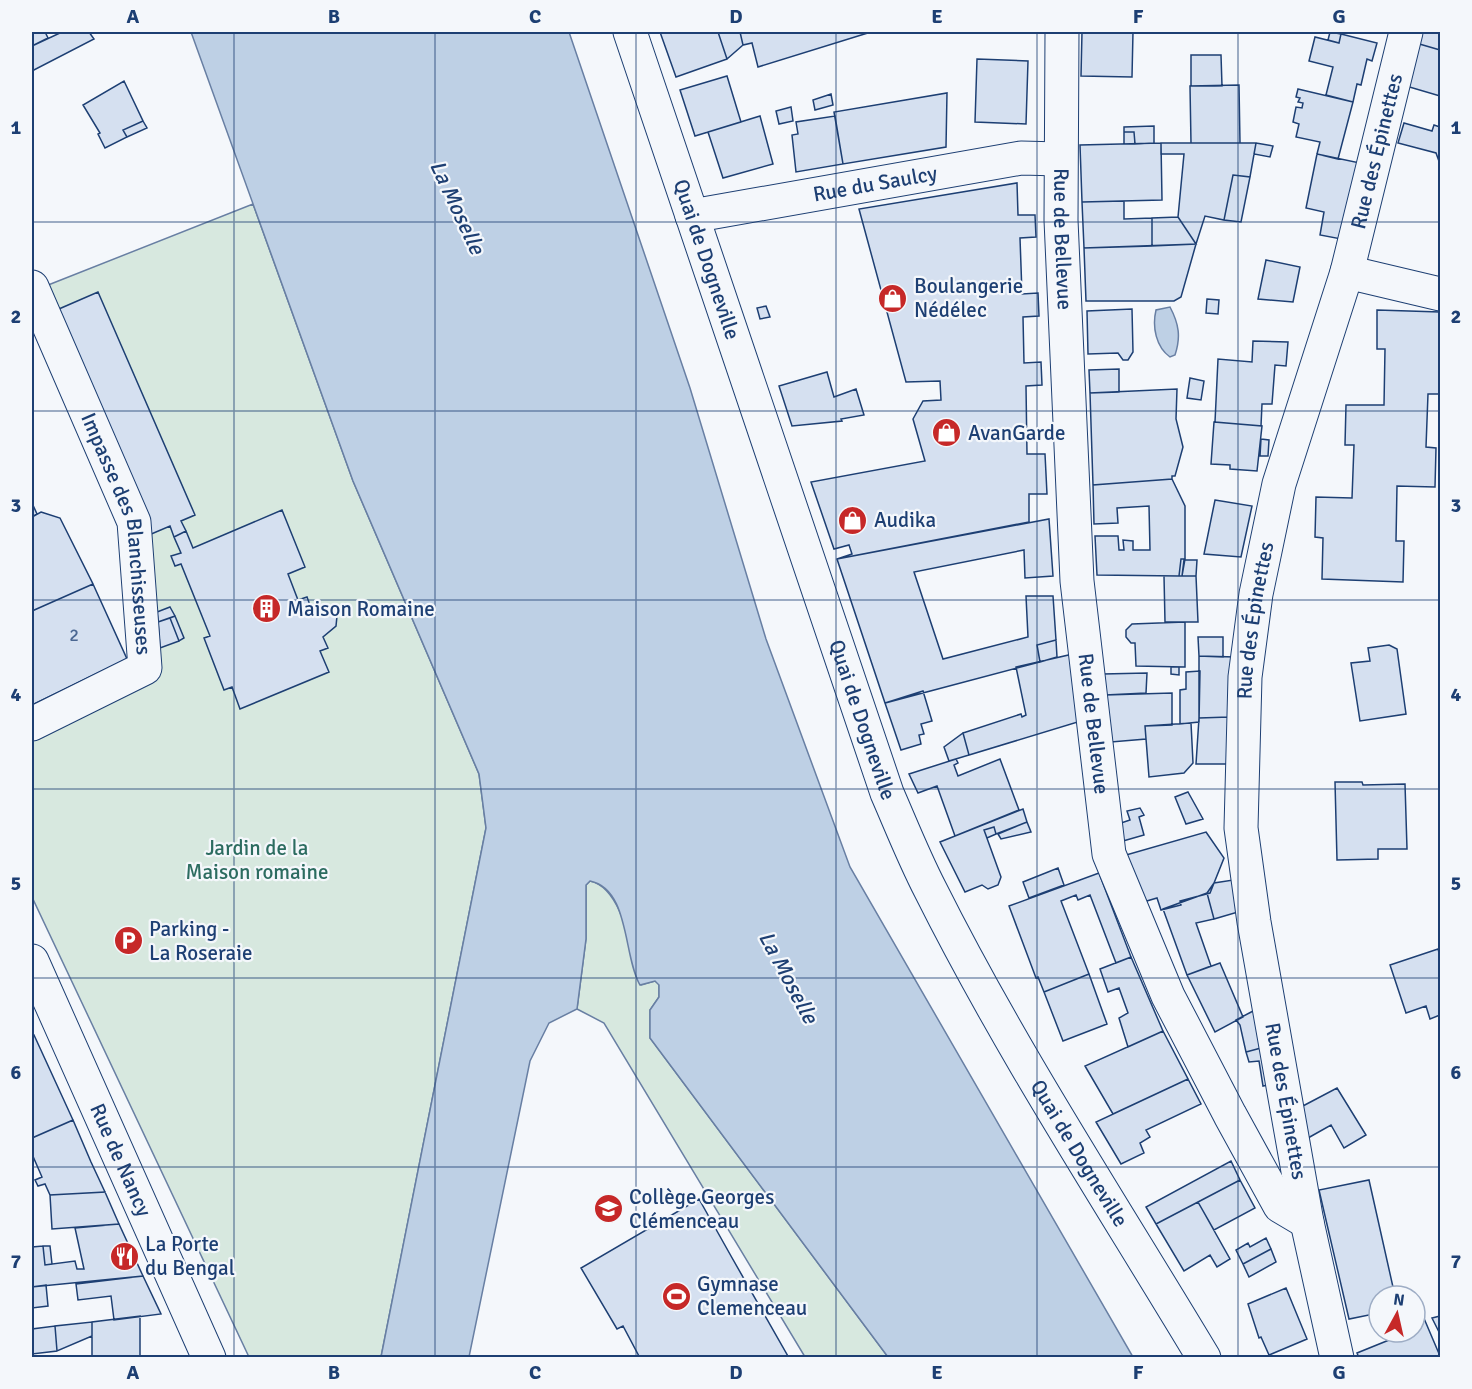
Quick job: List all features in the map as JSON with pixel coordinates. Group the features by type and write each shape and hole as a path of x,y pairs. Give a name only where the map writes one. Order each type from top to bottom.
{"street":[{"name":"Quai de Dogneville","path":"630,32 896,814 930,888 993,1006 1107,1201 1204,1358"},
{"name":"Rue de Bellevue","path":"1062,32 1060,159 1077,581 1109,854 1168,996 1230,1115 1281,1206 1306,1222"},
{"name":"Rue des Épinettes","path":"1306,1222 1254,922 1241,828 1245,677 1256,594 1279,484 1347,272 1406,32"},
{"name":"Rue du Saulcy","path":"692,216 1021,158 1060,159"},
{"path":"1347,272 1440,294"},
{"name":"Impasse des Blanchisseuses","path":"32,287 134,522 145,668 32,724"},
{"name":"Rue de Nancy","path":"32,961 209,1358"},
{"path":"1306,1222 1337,1358"}],"green space":[{"name":"Jardin de la Maison romaine","path":"253,204 353,481 479,774 486,828 381,1357 249,1357 32,897 32,724 145,668 134,522 33,291"},
{"path":"590,881 602,886 619,909 641,985 655,981 659,984 659,997 650,1010 650,1038 888,1357 805,1357 604,1023 577,1009 586,939 586,885"}],"water":[{"name":"La Moselle","path":"191,32 569,32 690,388 766,639 850,867 1133,1357 888,1357 650,1038 650,1010 659,997 659,985 655,981 640,985 619,910 603,887 590,881 586,885 586,939 577,1009 549,1023 530,1061 469,1357 381,1357 486,828 479,774 353,481"},
{"path":"1170,307 1177,325 1178,342 1175,355 1170,357 1158,342 1155,323 1156,310"}],"building":[{"path":"32,32 45,32 48,38 32,46"},
{"path":"62,32 89,32 94,39 32,71 32,46"},
{"path":"660,32 718,32 727,59 676,77"},
{"path":"718,32 740,32 743,45 727,59"},
{"path":"740,32 871,32 758,67 752,43 743,45"},
{"path":"1082,32 1133,32 1132,77 1081,76"},
{"path":"1330,32 1341,34 1339,43 1328,40"},
{"path":"1418,32 1440,32 1440,50 1416,43"},
{"path":"1341,34 1377,43 1372,61 1367,59 1361,85 1357,84 1353,102 1326,95 1333,67 1309,61 1315,37 1339,43"},
{"path":"1416,43 1440,50 1440,96 1406,86"},
{"path":"1191,55 1221,55 1222,86 1191,86"},
{"path":"977,59 1028,61 1026,124 975,122"},
{"path":"727,76 741,122 695,136 680,90"},
{"path":"124,81 143,121 123,130 127,137 105,148 98,134 100,133 83,105"},
{"path":"1239,85 1240,143 1191,143 1190,86"},
{"path":"1298,89 1353,102 1338,159 1317,154 1320,142 1296,137 1299,124 1293,122 1296,107 1302,108 1303,103 1298,102 1300,98 1296,97"},
{"path":"947,93 946,147 843,164 834,112"},
{"path":"831,94 833,105 815,110 813,100"},
{"path":"791,107 793,121 779,124 776,111"},
{"path":"760,116 773,164 723,178 708,132"},
{"path":"835,116 843,164 796,172 792,135 798,134 796,122"},
{"path":"143,121 147,128 127,137 123,130"},
{"path":"1404,123 1432,131 1434,125 1440,127 1440,164 1436,153 1398,143"},
{"path":"1154,126 1154,143 1135,144 1134,132 1124,132 1124,127"},
{"path":"1124,132 1134,132 1135,144 1124,144"},
{"path":"1161,143 1256,143 1250,177 1233,175 1224,220 1205,216 1196,244 1178,217 1184,154 1161,154"},
{"path":"1161,143 1162,200 1082,202 1080,145"},
{"path":"1256,143 1273,146 1270,157 1254,154"},
{"path":"1317,154 1360,163 1341,239 1320,235 1324,212 1306,208"},
{"path":"1233,175 1250,177 1241,222 1224,220"},
{"path":"1017,183 1018,215 1035,215 1036,237 1020,238 1022,294 1038,293 1039,316 1023,317 1024,363 1041,362 1042,385 1026,386 1027,454 1045,454 1047,494 1029,494 1029,522 837,559 852,554 849,545 834,549 811,482 925,461 913,419 923,401 941,400 940,381 906,382 859,209"},
{"path":"1124,201 1124,219 1152,218 1152,246 1084,248 1082,202"},
{"path":"1178,217 1196,244 1152,246 1152,218"},
{"path":"1196,244 1181,297 1174,301 1086,301 1084,248"},
{"path":"1266,260 1300,267 1293,302 1258,299"},
{"path":"98,292 195,515 181,521 186,531 174,537 170,526 149,535 52,312"},
{"path":"1207,299 1219,300 1218,314 1206,313"},
{"path":"766,306 770,317 760,319 757,308"},
{"path":"1132,309 1133,352 1128,360 1123,360 1118,353 1088,354 1087,311"},
{"path":"1377,310 1440,312 1440,394 1428,394 1426,447 1436,448 1435,487 1397,486 1396,541 1404,541 1403,582 1322,579 1323,538 1315,537 1316,497 1352,498 1354,445 1345,445 1346,405 1384,405 1385,349 1377,349"},
{"path":"1253,341 1288,342 1286,366 1275,365 1272,404 1262,404 1261,426 1215,422 1218,359 1252,362"},
{"path":"1119,369 1119,392 1090,393 1089,370"},
{"path":"827,372 834,397 856,389 864,415 841,419 842,421 792,426 779,386"},
{"path":"1190,378 1204,381 1201,400 1187,398"},
{"path":"1177,389 1176,419 1183,447 1175,476 1172,476 1172,479 1093,485 1090,393"},
{"path":"1214,422 1262,426 1257,471 1230,469 1230,465 1211,464"},
{"path":"1261,439 1269,440 1268,456 1260,456"},
{"path":"1172,479 1185,506 1185,559 1181,559 1179,576 1097,575 1095,536 1118,536 1119,550 1124,550 1123,540 1133,541 1133,550 1150,550 1149,506 1117,508 1118,523 1094,524 1093,485"},
{"path":"1215,500 1252,506 1241,557 1204,554"},
{"path":"32,503 37,514 32,517"},
{"name":"Maison Romaine","path":"282,510 305,567 288,574 298,600 307,597 311,608 326,605 337,616 336,626 323,637 328,648 320,651 329,672 240,709 232,687 224,690 204,638 210,636 181,564 175,566 171,556 181,553 174,537 186,531 193,548"},
{"path":"41,512 60,518 93,584 32,611 32,517"},
{"path":"1049,519 1053,576 1025,578 1024,550 914,572 943,659 1028,637 1026,596 1053,596 1056,640 1037,645 1040,662 885,703 837,559"},
{"path":"1181,559 1185,559 1182,576 1179,576"},
{"path":"1184,560 1197,560 1196,576 1182,576"},
{"path":"1164,576 1196,576 1198,622 1165,622"},
{"path":"93,584 127,659 32,705 32,611"},
{"path":"170,607 175,616 158,622 157,612"},
{"path":"175,616 184,638 179,641 170,618"},
{"path":"170,618 179,641 160,648 158,622"},
{"path":"1185,622 1185,667 1136,666 1135,643 1131,643 1126,637 1126,630 1132,624"},
{"path":"1198,637 1223,637 1223,657 1199,656"},
{"path":"1056,640 1057,657 1040,662 1037,645"},
{"path":"1389,645 1397,649 1406,714 1360,721 1351,663 1370,661 1368,648"},
{"path":"1073,654 1081,721 969,755 963,733 1021,714 1022,717 1026,715 1016,667"},
{"path":"1199,656 1235,657 1229,717 1199,718"},
{"path":"1171,667 1179,667 1179,675 1171,674"},
{"path":"1200,671 1199,722 1180,724 1180,690 1186,689 1186,672"},
{"path":"1147,673 1146,693 1105,695 1103,674"},
{"path":"923,691 932,721 921,724 924,734 919,735 921,744 901,750 885,703"},
{"path":"1172,693 1172,725 1145,726 1146,739 1111,742 1105,695"},
{"path":"1229,717 1227,764 1196,764 1199,718"},
{"path":"1191,723 1193,763 1184,773 1149,777 1145,726"},
{"path":"963,733 969,755 949,761 944,747"},
{"path":"956,759 958,763 954,765 958,776 1000,759 1019,810 955,836 937,786 918,793 909,774"},
{"path":"1335,782 1362,782 1363,785 1405,784 1407,849 1378,849 1378,859 1337,860"},
{"path":"1188,792 1203,819 1186,824 1175,797"},
{"path":"1140,808 1144,815 1139,817 1144,835 1123,841 1121,823 1130,820 1127,811"},
{"path":"1023,809 1027,822 996,834 994,827 984,830 1001,877 998,885 988,889 982,885 965,892 940,842"},
{"path":"1027,822 1031,832 1001,839 998,834"},
{"path":"994,827 996,834 987,838 984,830"},
{"path":"1206,832 1224,858 1210,893 1180,901 1181,905 1161,910 1157,898 1140,903 1126,855"},
{"path":"1058,868 1064,885 1029,898 1023,882"},
{"path":"1099,873 1131,957 1116,963 1090,895 1078,900 1076,895 1061,901 1089,974 1044,992 1038,977 1036,978 1009,906"},
{"path":"1233,880 1238,912 1214,919 1207,893 1214,883"},
{"path":"1207,893 1214,919 1196,923 1211,966 1187,975 1163,909"},
{"path":"1438,949 1440,1015 1430,1019 1426,1006 1406,1013 1390,965"},
{"path":"1131,957 1163,1031 1128,1047 1119,1018 1128,1013 1119,988 1108,992 1100,969"},
{"path":"1220,963 1243,1017 1215,1032 1187,975"},
{"path":"1089,974 1107,1024 1063,1041 1044,992"},
{"path":"1255,1010 1261,1048 1246,1052 1240,1025 1236,1020"},
{"path":"1163,1031 1188,1079 1113,1114 1085,1066"},
{"path":"34,1035 73,1120 32,1138 32,1036"},
{"path":"1261,1048 1268,1085 1263,1086 1259,1061 1249,1062 1246,1052"},
{"path":"1188,1079 1201,1104 1146,1130 1150,1137 1140,1143 1144,1153 1121,1164 1096,1122"},
{"path":"1337,1088 1366,1135 1344,1148 1331,1125 1308,1138 1301,1107"},
{"path":"73,1120 105,1192 50,1195 45,1184 38,1186 35,1180 42,1177 32,1154 32,1138"},
{"path":"1231,1161 1240,1180 1156,1224 1146,1207"},
{"path":"1240,1180 1255,1208 1214,1230 1198,1202"},
{"path":"1369,1180 1392,1284 1367,1284 1367,1315 1349,1319 1319,1190"},
{"path":"105,1192 119,1224 52,1229 50,1195"},
{"name":"Gymnase Clemenceau","path":"699,1199 789,1358 640,1358 623,1326 617,1329 581,1268"},
{"path":"1198,1202 1230,1259 1217,1267 1210,1255 1184,1271 1156,1224"},
{"path":"119,1224 143,1276 32,1287 32,1247 43,1246 45,1265 75,1261 77,1269 84,1269 75,1228"},
{"path":"1266,1238 1271,1249 1243,1264 1236,1250 1248,1243 1250,1247"},
{"path":"43,1246 50,1246 52,1264 45,1265"},
{"path":"1271,1249 1276,1262 1249,1277 1243,1264"},
{"path":"143,1276 161,1314 114,1320 111,1296 78,1300 76,1284"},
{"path":"46,1285 48,1306 32,1308 32,1287"},
{"path":"1286,1288 1307,1339 1269,1355 1261,1337 1259,1338 1248,1304"},
{"path":"140,1316 140,1356 171,1358 92,1358 92,1322"},
{"path":"1440,1316 1440,1334 1432,1318"},
{"path":"92,1322 92,1336 57,1351 55,1326"},
{"path":"1427,1325 1440,1356 1359,1358 1357,1353 1379,1344 1427,1344"},
{"path":"55,1326 57,1351 32,1354 32,1329"}],"place":[{"name":"Boulangerie Nédélec","path":"893,298"},
{"name":"AvanGarde","path":"947,433"},
{"name":"Audika","path":"853,520"},
{"name":"Maison Romaine","path":"266,609"},
{"name":"Parking - La Roseraie","path":"128,941"},
{"name":"Collège Georges Clémenceau","path":"608,1209"},
{"name":"La Porte du Bengal","path":"124,1256"},
{"name":"Gymnase Clemenceau","path":"676,1296"}]}
